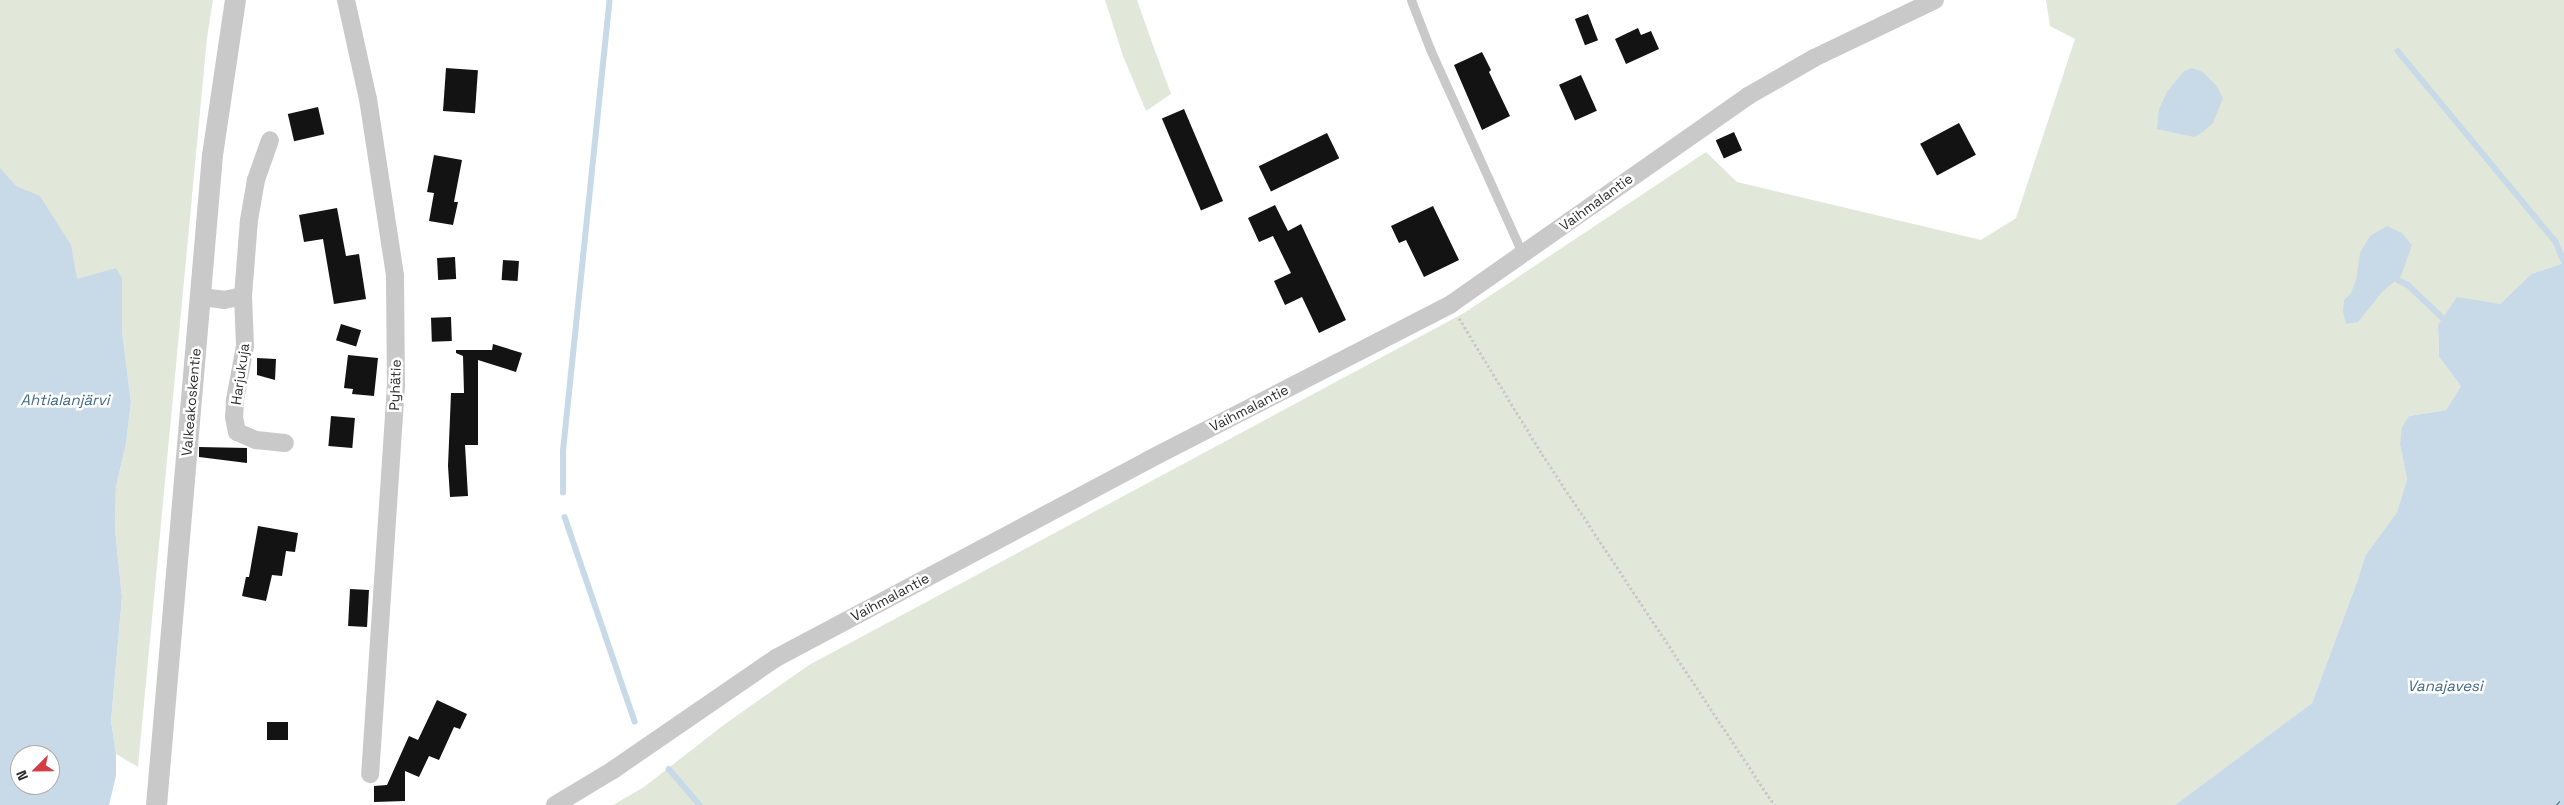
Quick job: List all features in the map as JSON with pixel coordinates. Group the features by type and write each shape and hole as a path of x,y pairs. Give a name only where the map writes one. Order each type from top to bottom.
{"street":[{"name":"Valkeakoskentie","path":"156,805 212,154 235,0"},
{"name":"Pyhätie","path":"346,0 368,99 395,284 396,385 370,774"},
{"name":"Vaihmalantie","path":"555,805 613,770 776,658 1148,460 1450,304 1748,96 1814,58 1934,0"},
{"name":"Harjukuja","path":"270,140 256,180 249,220 243,296 245,346 235,400 234,417 237,432 256,440 285,443"},
{"path":"201,297 224,300 243,296"}],"lane":[{"path":"1411,0 1432,53 1522,255"}],"path":[{"path":"1450,304 1542,454 1774,805"}],"shaded area":[{"path":"0,0 213,0 207,38 138,767 116,754 111,721 122,597 115,529 116,487 126,444 131,402 122,331 122,278 60,773 60,745 10,745 10,795 57,795 56,805 0,805"},
{"path":"1105,0 1137,0 1171,94 1146,111 1123,56"},
{"path":"2046,0 2564,0 2564,263 2531,274 2500,304 2438,325 2439,357 2461,386 2446,410 2409,416 2400,445 2407,479 2397,512 2365,556 2312,703 2175,805 613,805 644,787 725,724 809,665 1464,313 1706,152 1737,182 1981,240 2016,218 2075,39 2050,26"}],"water":[{"path":"2192,68 2203,72 2216,85 2223,98 2213,123 2194,137 2157,129 2159,109 2167,92 2184,71"},
{"name":"Ahtialanjärvi","path":"0,168 16,186 40,196 71,245 77,279 116,268 122,278 122,331 131,402 126,444 116,487 115,529 122,597 111,721 116,754 116,776 109,805 0,805"},
{"path":"2387,226 2402,233 2412,245 2401,276 2382,292 2358,322 2346,324 2343,312 2344,300 2351,293 2356,280 2360,253 2370,236"},
{"name":"Vanajavesi","path":"2564,263 2564,805 2175,805 2312,703 2365,556 2397,512 2407,479 2400,445 2402,427 2409,416 2446,410 2461,386 2439,357 2438,325 2457,297 2500,304 2531,274"}],"building":[{"path":"1588,14 1598,40 1585,45 1575,19"},
{"path":"1638,28 1641,35 1651,31 1659,49 1626,64 1615,39"},
{"path":"1482,52 1491,70 1489,72 1510,116 1482,130 1454,65"},
{"path":"446,68 478,70 475,113 443,111"},
{"path":"1581,75 1597,111 1575,120 1559,85"},
{"path":"318,107 324,134 294,141 288,114"},
{"path":"1184,109 1223,201 1201,210 1162,118"},
{"path":"1959,123 1976,155 1937,175 1920,144"},
{"path":"1734,132 1742,150 1724,158 1716,140"},
{"path":"1327,133 1339,158 1271,191 1259,166"},
{"path":"434,155 462,160 454,202 458,202 453,225 429,221 434,193 427,192"},
{"path":"1275,205 1288,231 1301,224 1346,320 1319,333 1302,297 1285,305 1274,281 1291,273 1273,236 1259,242 1248,218"},
{"path":"1433,206 1459,260 1424,277 1406,240 1399,243 1391,226"},
{"path":"337,208 346,256 359,254 366,299 334,304 323,239 304,242 299,215"},
{"path":"455,257 456,279 438,280 437,258"},
{"path":"503,260 519,261 518,281 502,280"},
{"path":"451,317 452,341 432,342 431,318"},
{"path":"341,324 361,330 356,346 336,340"},
{"path":"493,344 522,353 516,372 478,360 478,445 465,445 468,496 450,497 448,466 451,393 464,393 463,356 456,353 456,350 492,350"},
{"path":"348,355 378,358 374,396 352,394 353,389 344,388"},
{"path":"257,358 276,359 275,380 257,375"},
{"path":"331,416 355,418 352,448 328,446"},
{"path":"199,447 247,448 247,463 199,457"},
{"path":"258,526 298,533 295,552 286,551 282,576 272,575 266,601 242,596 246,577 249,577"},
{"path":"350,589 369,590 367,627 348,626"},
{"path":"437,700 467,714 460,729 454,727 439,760 429,756 419,777 405,771 405,801 374,802 374,786 387,785 409,736 418,740"},
{"path":"267,722 288,722 288,740 267,740"}],"waterway":[{"path":"563,493 563,451 610,0"},
{"path":"2398,51 2556,242 2564,261"},
{"path":"2398,280 2408,285 2443,318"},
{"path":"565,517 635,721"},
{"path":"669,769 700,805"}],"ferry route":[{"path":"2556,805 2564,797"}]}
